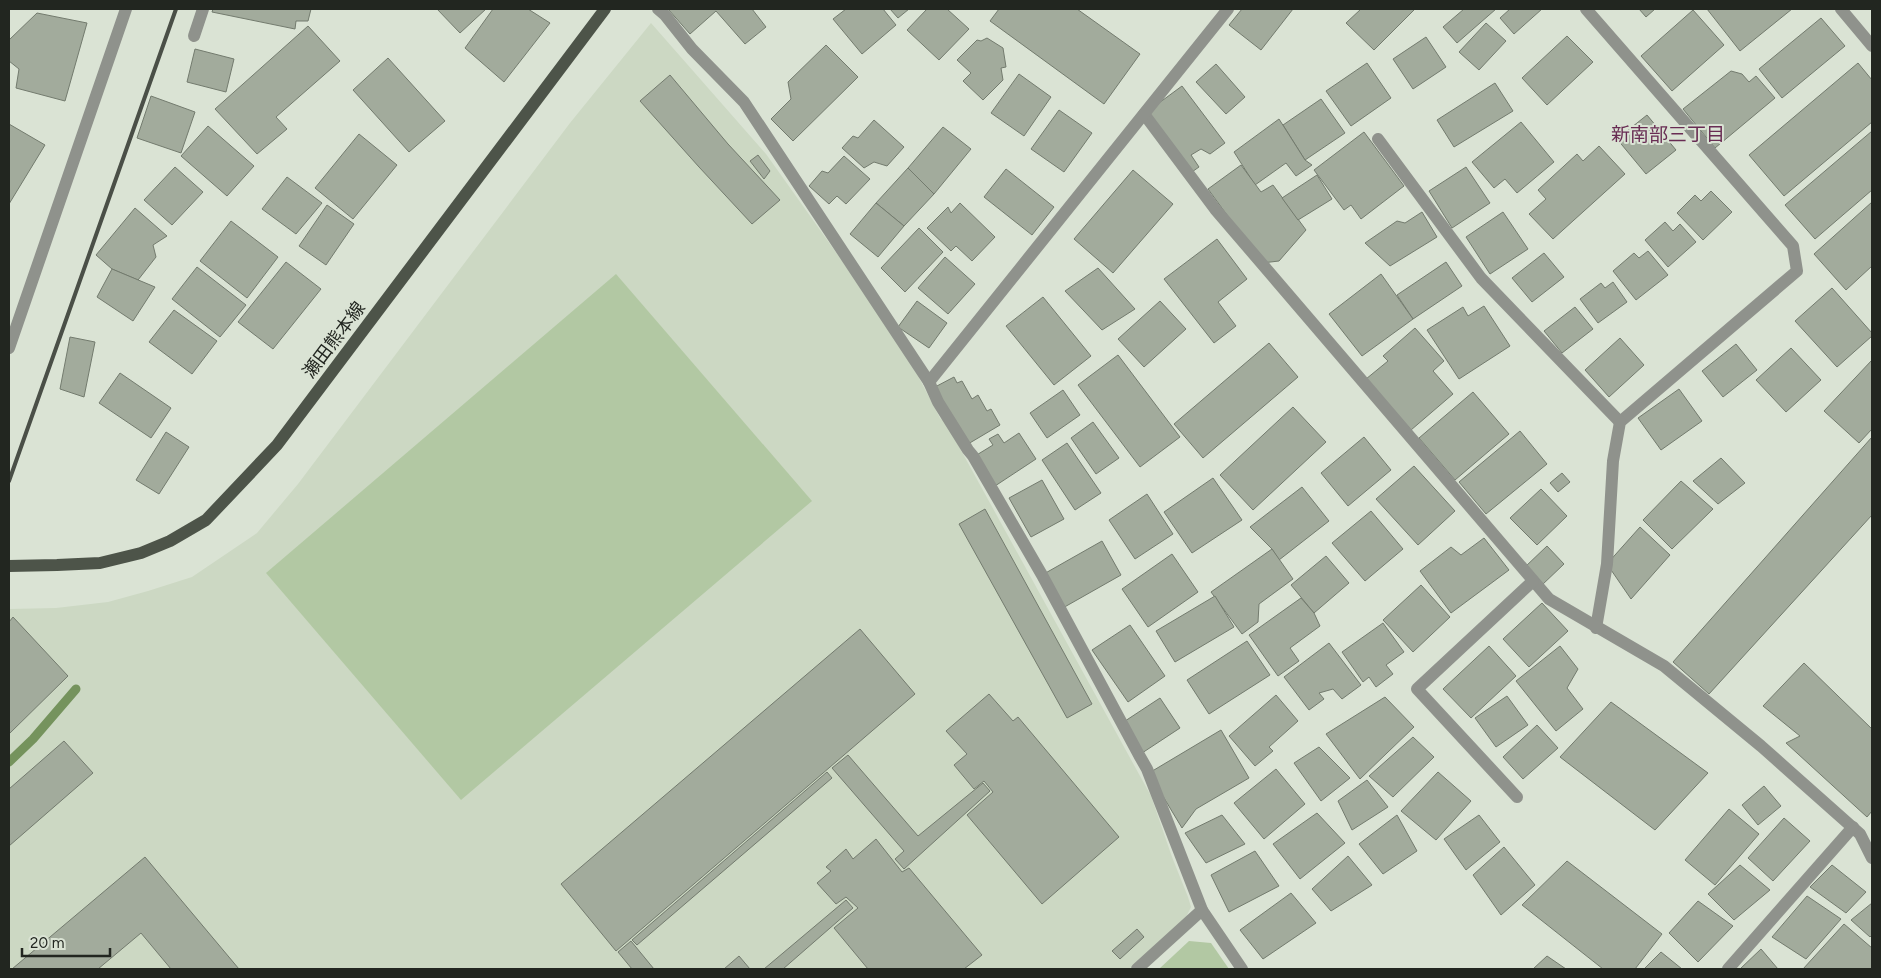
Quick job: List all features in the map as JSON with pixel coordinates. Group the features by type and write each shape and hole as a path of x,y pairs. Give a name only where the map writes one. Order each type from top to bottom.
{"main road":[{"name":"瀬田熊本線","path":"9,566 57,566 109,561 156,547 206,520 277,445 605,9"}],"street":[{"path":"9,348 126,9"},
{"path":"194,36 203,9"},
{"path":"658,9 692,49 744,102 929,382 938,402 968,450 974,456 1042,575 1147,769 1202,910 1242,969"},
{"path":"929,382 1228,9"},
{"path":"1586,9 1793,246 1797,271 1620,422 1613,461 1607,564 1596,628"},
{"path":"1841,9 1872,46"},
{"path":"1144,114 1215,209 1549,600 1664,666 1761,746 1853,827 1860,834 1872,858"},
{"path":"1378,139 1481,278 1620,422"},
{"path":"1516,797 1417,689 1532,580"},
{"path":"1728,969 1853,827"},
{"path":"1137,969 1202,910"}],"shaded area":[{"path":"651,23 766,154 862,289 917,374 940,418 946,423 1151,796 1191,907 1184,921 1129,969 9,969 9,609 56,608 108,602 148,591 192,577 257,533 298,484 570,123"}],"green space":[{"path":"616,274 812,501 461,800 266,573"},
{"path":"1189,941 1211,943 1229,969 1159,969"}],"building":[{"path":"213,9 311,9 308,21 296,21 295,29 212,12"},
{"path":"437,9 486,9 460,33"},
{"path":"493,9 528,9 550,23 504,82 465,48"},
{"path":"668,9 752,9 766,27 745,44 716,11 690,34"},
{"path":"846,9 883,9 896,25 862,54 833,19"},
{"path":"890,9 909,9 898,18"},
{"path":"927,9 947,9 969,29 939,60 907,30"},
{"path":"999,9 1077,9 1140,54 1104,104 990,21"},
{"path":"1242,9 1293,9 1261,50 1229,25"},
{"path":"1361,9 1415,9 1374,50 1346,23"},
{"path":"1464,9 1496,9 1457,43 1443,27"},
{"path":"1510,9 1542,9 1514,34 1500,18"},
{"path":"1639,9 1655,9 1646,17"},
{"path":"1707,9 1792,9 1740,51"},
{"path":"1693,10 1724,45 1672,91 1641,56"},
{"path":"37,13 87,23 65,101 16,88 19,69 9,61 9,40"},
{"path":"1821,18 1845,46 1782,98 1759,69"},
{"path":"1486,23 1506,41 1479,70 1459,52"},
{"path":"308,26 340,61 276,117 287,129 257,154 215,109"},
{"path":"1567,36 1593,62 1547,105 1522,78"},
{"path":"1426,37 1446,67 1413,89 1393,59"},
{"path":"987,38 1003,48 1006,67 1001,68 1003,80 983,100 963,81 971,73 957,60 977,40 981,41"},
{"path":"826,45 858,77 793,141 771,119 791,99 788,82"},
{"path":"195,49 234,59 226,92 187,82"},
{"path":"388,58 445,121 409,152 353,90"},
{"path":"1367,63 1391,98 1351,126 1326,91"},
{"path":"1858,63 1872,80 1872,122 1784,196 1749,155"},
{"path":"1216,64 1245,97 1226,114 1196,82"},
{"path":"1731,71 1742,74 1749,82 1756,76 1775,98 1715,148 1683,109"},
{"path":"1019,74 1051,97 1024,136 991,113"},
{"path":"670,75 728,144 780,200 752,224 640,101"},
{"path":"1495,83 1513,111 1454,147 1437,120"},
{"path":"1182,86 1225,143 1210,154 1201,149 1191,155 1199,167 1189,174 1144,114"},
{"path":"151,96 195,112 181,153 137,138"},
{"path":"1321,99 1345,133 1305,160 1283,125"},
{"path":"1059,110 1092,133 1064,172 1031,149"},
{"path":"1647,115 1676,150 1646,174 1617,139"},
{"path":"1279,119 1305,160 1312,165 1296,176 1286,163 1255,185 1234,152"},
{"path":"874,120 904,147 887,166 874,162 864,168 842,148 853,136 858,138"},
{"path":"1521,122 1554,162 1517,193 1505,179 1494,188 1472,162"},
{"path":"9,124 45,145 9,204"},
{"path":"208,126 254,166 227,196 181,156"},
{"path":"943,127 971,149 934,194 908,168"},
{"path":"1872,131 1872,190 1815,239 1785,205"},
{"path":"1364,132 1404,186 1361,219 1351,205 1344,210 1314,170"},
{"path":"359,134 397,165 353,219 315,188"},
{"path":"1599,146 1625,174 1553,239 1529,214 1546,199 1538,190 1577,154 1583,161"},
{"path":"758,155 770,171 764,179 750,161"},
{"path":"844,156 870,179 846,204 837,196 829,204 809,186 822,171 828,173"},
{"path":"1241,165 1261,192 1273,185 1306,230 1279,261 1262,263 1208,189"},
{"path":"175,167 203,192 172,225 144,200"},
{"path":"1466,167 1490,203 1452,228 1429,191"},
{"path":"908,168 934,194 904,226 876,203"},
{"path":"1006,169 1054,207 1032,235 984,197"},
{"path":"1133,170 1173,204 1113,273 1074,239"},
{"path":"1317,175 1332,199 1298,220 1282,198"},
{"path":"287,177 322,203 296,234 262,209"},
{"path":"1711,191 1732,212 1703,240 1677,213 1695,195 1701,201"},
{"path":"1872,202 1872,266 1846,290 1814,254"},
{"path":"876,203 904,226 878,257 850,234"},
{"path":"960,203 995,237 972,261 956,246 951,251 927,228 948,207 951,213"},
{"path":"327,205 354,224 326,265 299,246"},
{"path":"135,208 167,236 153,245 156,257 138,280 112,269 96,255"},
{"path":"1422,212 1437,237 1390,266 1365,243 1397,221 1405,223"},
{"path":"1503,212 1528,249 1490,274 1466,237"},
{"path":"231,221 278,257 247,298 200,261"},
{"path":"1665,222 1673,231 1680,224 1696,242 1668,267 1645,240"},
{"path":"919,228 943,252 905,292 881,268"},
{"path":"1217,239 1247,279 1218,302 1236,326 1214,343 1164,279"},
{"path":"1648,251 1668,275 1636,300 1613,271 1634,253 1639,258"},
{"path":"1544,253 1564,277 1532,302 1512,278"},
{"path":"945,257 975,284 948,314 918,288"},
{"path":"286,262 321,289 273,349 238,322"},
{"path":"1446,262 1462,286 1413,319 1397,295"},
{"path":"197,267 246,305 220,337 172,299"},
{"path":"1098,268 1135,309 1102,330 1065,291"},
{"path":"112,269 155,287 133,321 97,297"},
{"path":"1381,274 1413,319 1362,356 1329,314"},
{"path":"1613,282 1627,302 1598,323 1580,299 1601,283 1605,288"},
{"path":"1832,288 1872,333 1872,336 1837,367 1795,321"},
{"path":"1043,297 1091,356 1054,385 1006,326"},
{"path":"917,301 947,323 929,348 898,327"},
{"path":"1160,301 1186,329 1144,367 1118,339"},
{"path":"1484,306 1510,346 1459,379 1427,330 1463,307 1468,316"},
{"path":"1575,307 1593,329 1562,353 1544,331"},
{"path":"174,310 217,341 192,374 149,342"},
{"path":"1415,328 1444,361 1433,371 1453,394 1411,430 1366,379 1388,361 1383,356"},
{"path":"70,337 95,342 84,397 60,389"},
{"path":"1620,338 1644,365 1609,397 1585,370"},
{"path":"1269,343 1298,377 1203,458 1174,424"},
{"path":"1736,344 1757,370 1723,397 1702,371"},
{"path":"1791,348 1821,380 1786,412 1756,380"},
{"path":"1118,355 1180,437 1140,467 1078,385"},
{"path":"1872,360 1872,429 1859,443 1824,411"},
{"path":"120,373 171,408 151,438 99,403"},
{"path":"954,377 957,383 962,381 972,399 978,395 987,411 991,409 1000,425 968,444 935,387"},
{"path":"1679,389 1702,421 1661,450 1638,418"},
{"path":"1063,390 1080,415 1047,438 1030,413"},
{"path":"1473,392 1509,434 1455,480 1419,438"},
{"path":"1293,407 1326,442 1253,510 1220,475"},
{"path":"1093,422 1119,458 1096,474 1071,438"},
{"path":"1520,431 1547,464 1486,514 1459,482"},
{"path":"166,432 189,447 159,494 136,480"},
{"path":"1019,433 1036,459 995,486 975,456 993,445 989,439 998,434 1004,443"},
{"path":"1364,437 1391,470 1348,506 1321,473"},
{"path":"1872,437 1872,515 1709,694 1673,662"},
{"path":"1067,443 1101,493 1075,510 1042,460"},
{"path":"1721,458 1745,483 1718,504 1693,481"},
{"path":"1414,466 1455,511 1418,545 1376,499"},
{"path":"1562,473 1570,482 1558,492 1550,483"},
{"path":"1213,478 1242,520 1192,553 1164,512"},
{"path":"1042,480 1064,519 1031,537 1009,498"},
{"path":"1681,481 1713,509 1672,549 1643,520"},
{"path":"1302,487 1329,521 1279,560 1272,549 1250,527"},
{"path":"1541,489 1567,516 1537,545 1510,518"},
{"path":"1147,494 1173,534 1135,559 1109,520"},
{"path":"985,509 1092,704 1067,718 959,524"},
{"path":"1371,511 1403,549 1365,581 1332,543"},
{"path":"1640,527 1670,555 1631,599 1607,564"},
{"path":"1484,538 1509,570 1451,613 1420,571 1451,547 1461,555"},
{"path":"1102,541 1121,575 1061,609 1042,575"},
{"path":"1547,546 1564,564 1542,585 1525,567"},
{"path":"1272,549 1293,579 1259,604 1258,622 1242,634 1211,592"},
{"path":"1172,554 1198,592 1148,627 1122,589"},
{"path":"1326,556 1349,583 1314,613 1291,585"},
{"path":"1421,585 1450,617 1413,652 1383,620"},
{"path":"1215,596 1234,627 1175,662 1156,631"},
{"path":"1301,598 1314,613 1320,626 1290,648 1299,661 1278,676 1249,635"},
{"path":"1542,603 1568,631 1529,667 1503,639"},
{"path":"13,617 68,676 9,734 9,622"},
{"path":"1383,623 1404,652 1386,665 1393,674 1376,687 1369,677 1363,682 1342,652"},
{"path":"1130,625 1165,676 1128,702 1092,650"},
{"path":"860,629 915,694 616,951 561,884"},
{"path":"1247,641 1270,675 1209,714 1187,680"},
{"path":"1329,643 1361,685 1342,699 1333,689 1319,693 1324,699 1309,710 1284,677"},
{"path":"1489,646 1516,676 1471,718 1443,689"},
{"path":"1560,646 1578,669 1567,688 1583,709 1556,731 1516,681"},
{"path":"1804,663 1872,729 1872,811 1867,817 1786,743 1800,736 1763,706"},
{"path":"989,694 1013,721 1018,717 1119,837 1042,904 967,815 993,792 984,781 974,789 954,765 967,754 946,731"},
{"path":"1276,695 1298,721 1269,747 1273,751 1255,766 1229,736"},
{"path":"1507,696 1528,725 1496,747 1475,718"},
{"path":"1385,697 1414,727 1360,779 1326,734"},
{"path":"1160,698 1180,728 1139,755 1119,725"},
{"path":"1611,702 1708,773 1655,830 1560,757"},
{"path":"1537,725 1558,748 1523,779 1503,757"},
{"path":"1221,730 1249,778 1196,809 1182,828 1149,773"},
{"path":"1413,737 1434,757 1393,797 1369,776"},
{"path":"64,741 93,773 9,846 9,789"},
{"path":"1319,747 1350,778 1321,801 1294,763"},
{"path":"848,755 918,836 983,783 990,791 904,869 895,859 904,851 832,768"},
{"path":"1276,769 1305,804 1264,839 1234,803"},
{"path":"827,772 832,778 637,945 632,940"},
{"path":"1438,772 1471,801 1436,840 1401,811"},
{"path":"1367,780 1388,807 1352,830 1338,801"},
{"path":"1764,786 1781,806 1758,825 1742,805"},
{"path":"1729,809 1759,834 1715,885 1685,860"},
{"path":"1317,813 1345,843 1300,879 1273,844"},
{"path":"1222,815 1245,844 1206,863 1185,833"},
{"path":"1397,815 1417,851 1383,874 1359,844"},
{"path":"1479,815 1500,842 1466,870 1444,839"},
{"path":"1784,818 1810,841 1773,881 1748,858"},
{"path":"876,839 902,872 909,868 982,955 964,969 868,969 834,928 858,908 846,897 836,904 817,883 831,871 826,867 846,849 853,859"},
{"path":"1504,847 1535,885 1501,915 1473,875"},
{"path":"1255,851 1279,886 1229,912 1211,875"},
{"path":"1348,856 1372,885 1331,911 1312,889"},
{"path":"145,857 239,969 171,969 141,933 98,969 12,969"},
{"path":"1567,861 1662,934 1635,969 1603,969 1522,905"},
{"path":"1740,865 1770,890 1734,920 1708,894"},
{"path":"1832,865 1866,892 1846,913 1810,887"},
{"path":"1291,893 1316,923 1263,959 1240,930"},
{"path":"1807,896 1841,919 1806,959 1772,937"},
{"path":"846,900 853,908 783,969 764,969"},
{"path":"1698,901 1733,926 1698,962 1669,933"},
{"path":"1872,903 1872,935 1870,937 1851,920"},
{"path":"1844,924 1872,948 1872,967 1870,969 1803,969"},
{"path":"1137,929 1144,937 1120,959 1112,951"},
{"path":"631,941 654,969 632,969 618,952"},
{"path":"1761,949 1778,969 1740,969"},
{"path":"1661,952 1682,969 1644,969"},
{"path":"739,956 750,969 724,969"},
{"path":"1547,956 1566,969 1533,969"}],"waterway":[{"path":"9,762 33,739 76,689"}],"railway":[{"path":"9,481 176,9"}],"district":[{"name":"新南部三丁目","path":"1668,134"}]}
